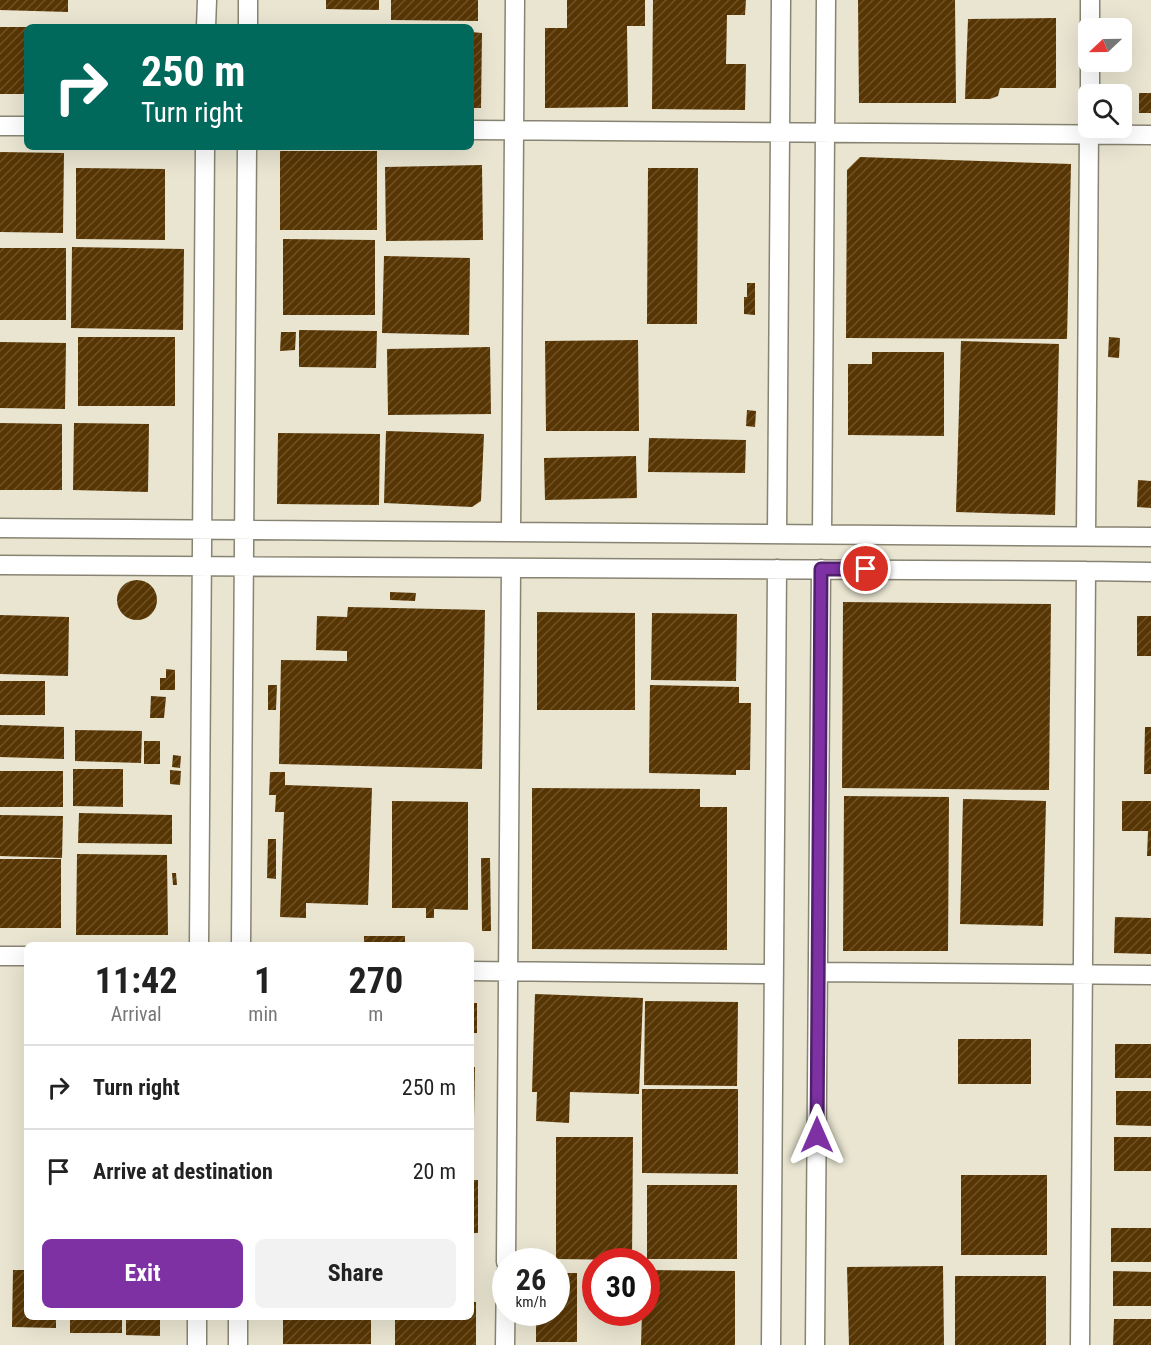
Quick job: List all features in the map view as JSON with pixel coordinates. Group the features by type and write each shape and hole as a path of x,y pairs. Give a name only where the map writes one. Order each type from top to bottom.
{"street":[{"path":"206,24 207,0"},
{"path":"248,0 248,24"},
{"path":"511,531 515,0"},
{"path":"777,533 782,0"},
{"path":"822,533 826,0"},
{"path":"1090,0 1090,18"},
{"path":"0,126 24,126"},
{"path":"474,130 825,133 1078,131"},
{"path":"1132,134 1151,135"},
{"path":"1086,535 1089,138"},
{"path":"199,942 205,150"},
{"path":"241,942 247,150"},
{"path":"0,528 1151,537"},
{"path":"0,565 1151,572"},
{"path":"506,1248 511,567"},
{"path":"771,1345 777,569"},
{"path":"815,1345 821,569"},
{"path":"1080,1345 1086,571"},
{"path":"0,956 24,956"},
{"path":"474,971 774,974"},
{"path":"818,972 1151,975"},
{"path":"197,1320 197,1345"},
{"path":"238,1320 238,1345"},
{"path":"505,1326 505,1345"}],"building":[{"path":"0,0 68,0 68,12 0,10"},
{"path":"326,0 379,0 379,10 326,9"},
{"path":"391,0 478,0 478,21 391,20"},
{"path":"567,0 645,0 645,26 627,26 628,107 545,108 545,28 567,28"},
{"path":"653,0 746,0 745,15 727,15 726,64 746,64 745,110 652,109"},
{"path":"858,0 955,0 956,103 859,103"},
{"path":"1056,18 1056,88 1000,88 998,96 990,99 965,99 968,19"},
{"path":"0,27 24,27 24,94 0,94"},
{"path":"474,32 482,33 481,108 474,108"},
{"path":"1139,93 1151,93 1151,113 1139,113"},
{"path":"280,151 377,151 377,230 280,230"},
{"path":"0,152 64,153 63,233 0,232"},
{"path":"860,157 1071,164 1067,339 846,338 847,170"},
{"path":"482,165 483,240 386,241 385,167"},
{"path":"76,168 165,169 165,240 76,239"},
{"path":"648,168 698,168 697,324 647,324"},
{"path":"283,239 375,240 375,315 283,315"},
{"path":"72,247 184,249 183,330 71,328"},
{"path":"0,248 66,248 66,320 0,320"},
{"path":"384,256 470,258 469,335 382,333"},
{"path":"747,283 755,283 755,315 744,314"},
{"path":"299,330 377,331 376,368 299,367"},
{"path":"281,332 296,332 295,350 280,351"},
{"path":"78,337 175,337 175,406 78,406"},
{"path":"1109,337 1120,338 1119,358 1108,357"},
{"path":"638,340 639,431 546,431 545,341"},
{"path":"961,341 1059,344 1055,515 956,512"},
{"path":"0,342 66,343 65,409 0,408"},
{"path":"490,347 491,414 388,415 387,349"},
{"path":"872,352 944,352 944,436 848,435 848,364 872,364"},
{"path":"747,410 756,411 755,427 746,426"},
{"path":"0,423 62,424 62,490 0,490"},
{"path":"74,423 149,424 148,492 73,490"},
{"path":"386,431 484,434 481,501 472,507 384,503"},
{"path":"278,433 380,434 379,505 277,504"},
{"path":"649,438 746,440 745,473 648,472"},
{"path":"636,456 637,498 545,500 544,458"},
{"path":"1138,480 1151,481 1151,508 1137,507"},
{"path":"137,580 151,586 157,600 151,614 137,620 123,614 117,600 123,586"},
{"path":"390,592 416,593 415,601 390,600"},
{"path":"843,602 1051,604 1049,790 842,788"},
{"path":"348,607 485,610 482,769 279,764 281,660 347,661 347,651 316,650 317,616 347,617"},
{"path":"537,612 635,613 635,710 537,710"},
{"path":"652,613 737,614 736,681 651,680"},
{"path":"0,615 69,617 68,676 0,674"},
{"path":"1137,616 1151,616 1151,656 1137,656"},
{"path":"166,669 175,670 175,690 160,690 160,678 166,678"},
{"path":"0,681 45,681 45,715 0,715"},
{"path":"268,685 277,685 276,710 268,710"},
{"path":"650,685 739,687 739,703 751,703 750,770 736,770 736,775 649,773"},
{"path":"151,696 166,697 164,718 150,718"},
{"path":"0,725 64,727 64,759 0,757"},
{"path":"1145,727 1151,727 1151,774 1144,774"},
{"path":"75,730 142,731 141,763 75,761"},
{"path":"144,741 160,741 160,764 144,764"},
{"path":"173,755 181,756 180,768 172,767"},
{"path":"73,769 123,769 123,807 73,806"},
{"path":"170,770 181,771 180,785 170,784"},
{"path":"0,771 63,771 63,807 0,807"},
{"path":"270,772 285,772 285,785 372,788 368,905 306,903 306,918 280,917 284,812 275,812 276,795 269,795"},
{"path":"532,788 700,789 700,807 727,807 727,950 532,949"},
{"path":"844,796 949,797 948,951 843,951"},
{"path":"963,799 1046,801 1043,926 960,924"},
{"path":"392,801 468,802 468,910 434,909 434,918 426,918 426,908 392,908"},
{"path":"1122,801 1151,801 1151,856 1147,856 1148,831 1122,831"},
{"path":"79,813 172,815 172,844 78,843"},
{"path":"0,815 63,816 62,858 0,856"},
{"path":"268,839 276,839 276,879 267,878"},
{"path":"77,854 167,855 168,935 76,935"},
{"path":"481,858 490,858 491,931 482,931"},
{"path":"0,859 61,859 61,928 0,928"},
{"path":"172,873 176,873 177,885 173,885"},
{"path":"1115,917 1151,918 1151,954 1114,953"},
{"path":"364,936 405,936 405,942 364,942"},
{"path":"535,994 643,998 639,1094 570,1092 569,1123 536,1121 537,1092 532,1092"},
{"path":"645,1001 738,1002 737,1086 644,1085"},
{"path":"474,1003 477,1003 477,1033 474,1033"},
{"path":"958,1039 1031,1039 1031,1084 958,1084"},
{"path":"1115,1044 1151,1044 1151,1078 1115,1078"},
{"path":"474,1067 475,1067 474,1119"},
{"path":"642,1089 738,1089 738,1174 642,1173"},
{"path":"1116,1091 1151,1091 1151,1126 1116,1125"},
{"path":"556,1137 633,1137 632,1248 582,1248 582,1259 570,1259 570,1248 556,1248"},
{"path":"1114,1137 1151,1137 1151,1171 1114,1171"},
{"path":"961,1175 1047,1175 1047,1255 961,1255"},
{"path":"474,1180 478,1180 478,1233 474,1233"},
{"path":"647,1185 737,1185 737,1259 660,1259 660,1248 647,1248"},
{"path":"1111,1228 1151,1228 1151,1262 1111,1262"},
{"path":"943,1266 944,1345 849,1345 847,1267"},
{"path":"13,1270 24,1270 24,1320 56,1320 56,1328 12,1327"},
{"path":"660,1270 735,1271 735,1345 641,1345 642,1326 660,1326"},
{"path":"1113,1271 1151,1272 1151,1306 1113,1306"},
{"path":"570,1273 577,1273 577,1342 536,1342 536,1326 570,1326"},
{"path":"955,1276 1046,1276 1046,1345 955,1345"},
{"path":"474,1302 476,1302 476,1345 395,1345 395,1320 474,1320"},
{"path":"1114,1319 1151,1319 1151,1345 1113,1345"},
{"path":"70,1320 122,1320 122,1333 70,1333"},
{"path":"126,1320 160,1320 160,1336 126,1335"},
{"path":"283,1320 371,1320 371,1344 283,1344"}],"route":[{"path":"817,1135 821,569 866,569"}]}
